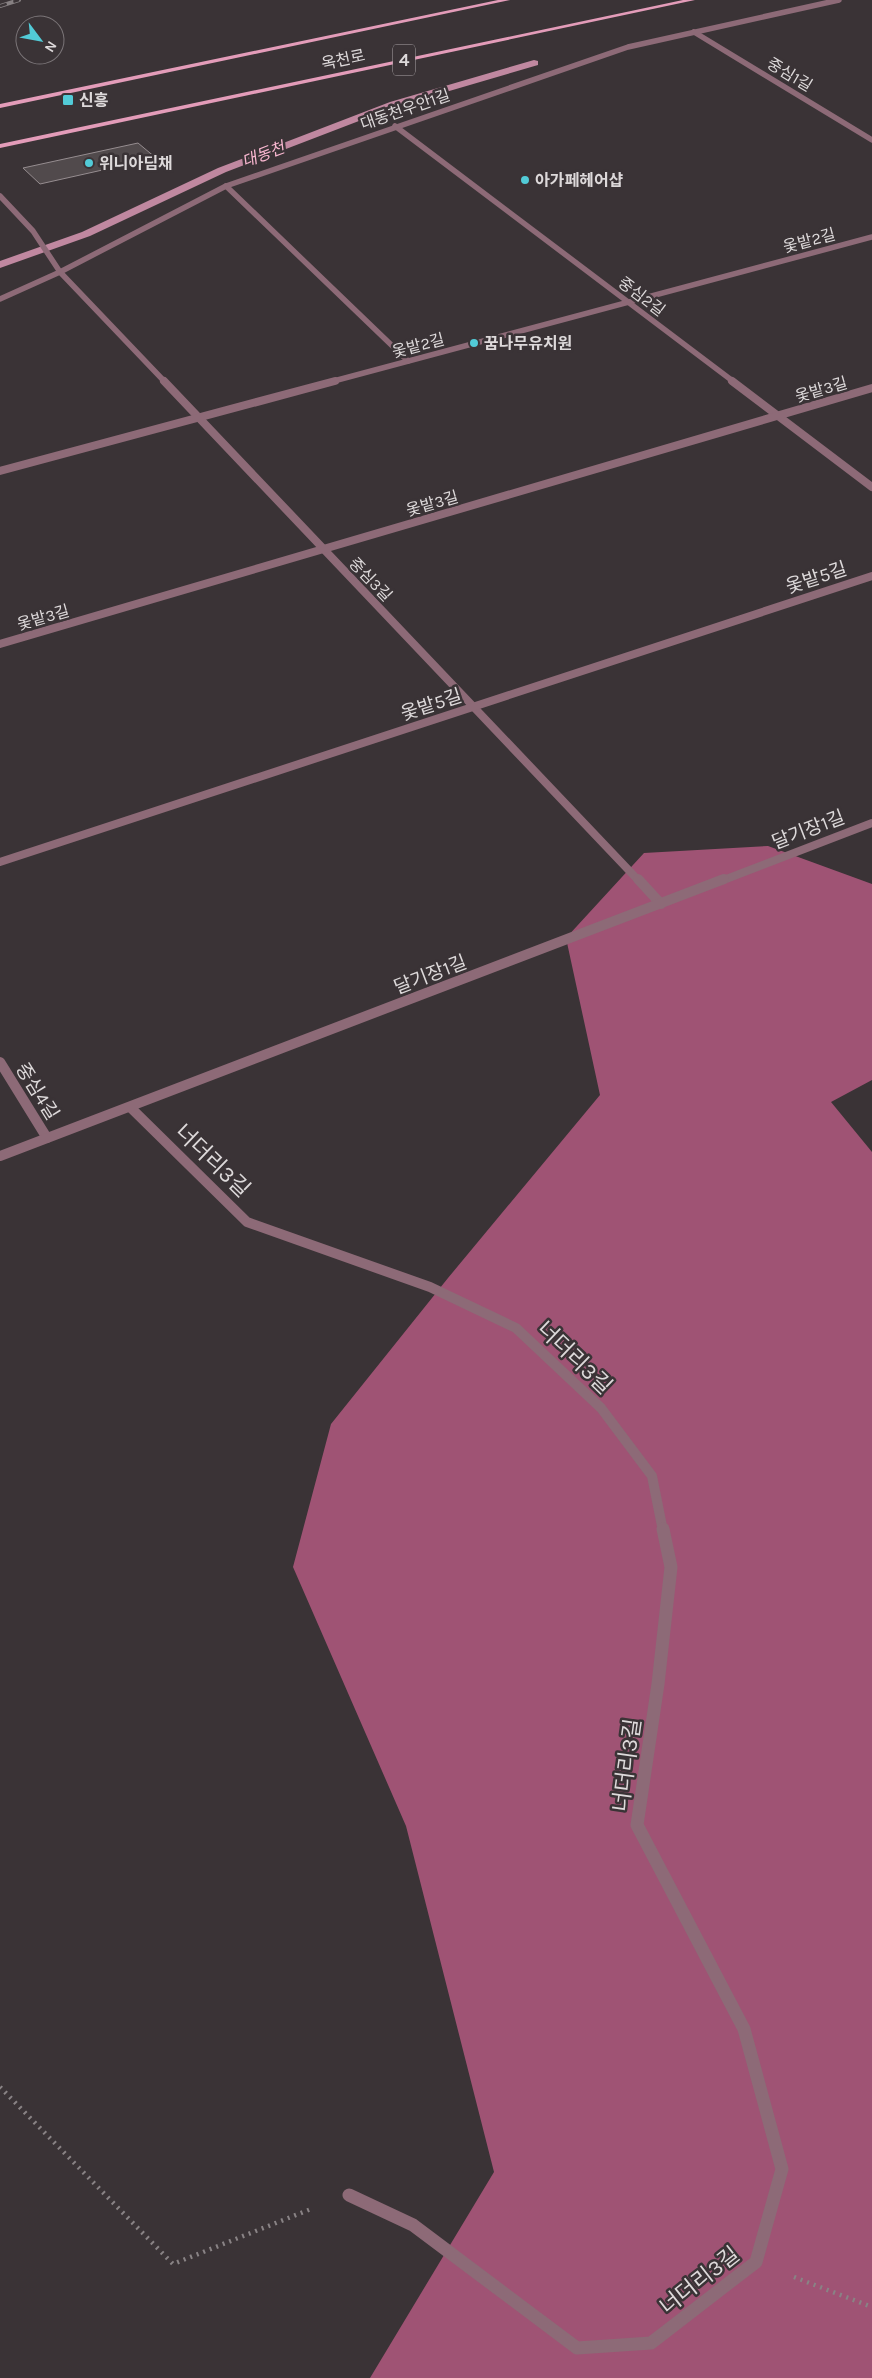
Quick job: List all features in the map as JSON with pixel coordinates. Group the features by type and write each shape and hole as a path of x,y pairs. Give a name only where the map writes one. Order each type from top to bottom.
{"main road":[{"name":"옥천로","path":"0,106 507,0"},
{"name":"옥천로","path":"0,146 692,0"}],"street":[{"name":"대동천우안1길","path":"0,299 60,272 226,186 628,47 839,0"},
{"name":"중심1길","path":"694,32 872,140"},
{"name":"중심2길","path":"395,126 872,487"},
{"path":"226,186 408,361"},
{"name":"중심3길","path":"0,196 33,231 60,272 661,904"},
{"name":"옻밭2길","path":"0,471 872,237"},
{"name":"옻밭3길","path":"0,644 872,388"},
{"name":"옻밭5길","path":"0,862 872,576"},
{"name":"달기장1길","path":"0,1156 872,823"},
{"name":"중심4길","path":"0,1062 47,1138"},
{"name":"너더리3길","path":"130,1107 247,1222 430,1287 516,1328 601,1408 652,1476 670,1567 658,1684 637,1825 744,2029 782,2169 756,2262 651,2342 577,2348 413,2225 349,2195"}],"path":[{"path":"0,2087 173,2264 285,2217 349,2195"},
{"path":"756,2262 872,2307"}],"shaded area":[{"path":"768,846 872,884 872,1080 831,1102 872,1152 872,2378 370,2378 494,2172 406,1826 293,1567 331,1424 448,1278 600,1095 566,938 644,853"}],"building":[{"name":"위니아딤채","path":"138,143 156,158 40,184 23,168"}],"waterway":[{"name":"대동천","path":"0,265 86,234 222,170 394,104 534,63"}],"railway":[{"path":"0,6 19,0"}],"place":[{"name":"신흥","path":"68,100"},
{"name":"위니아딤채","path":"89,163"},
{"name":"아가페헤어샵","path":"525,180"},
{"name":"꿈나무유치원","path":"474,343"}]}
